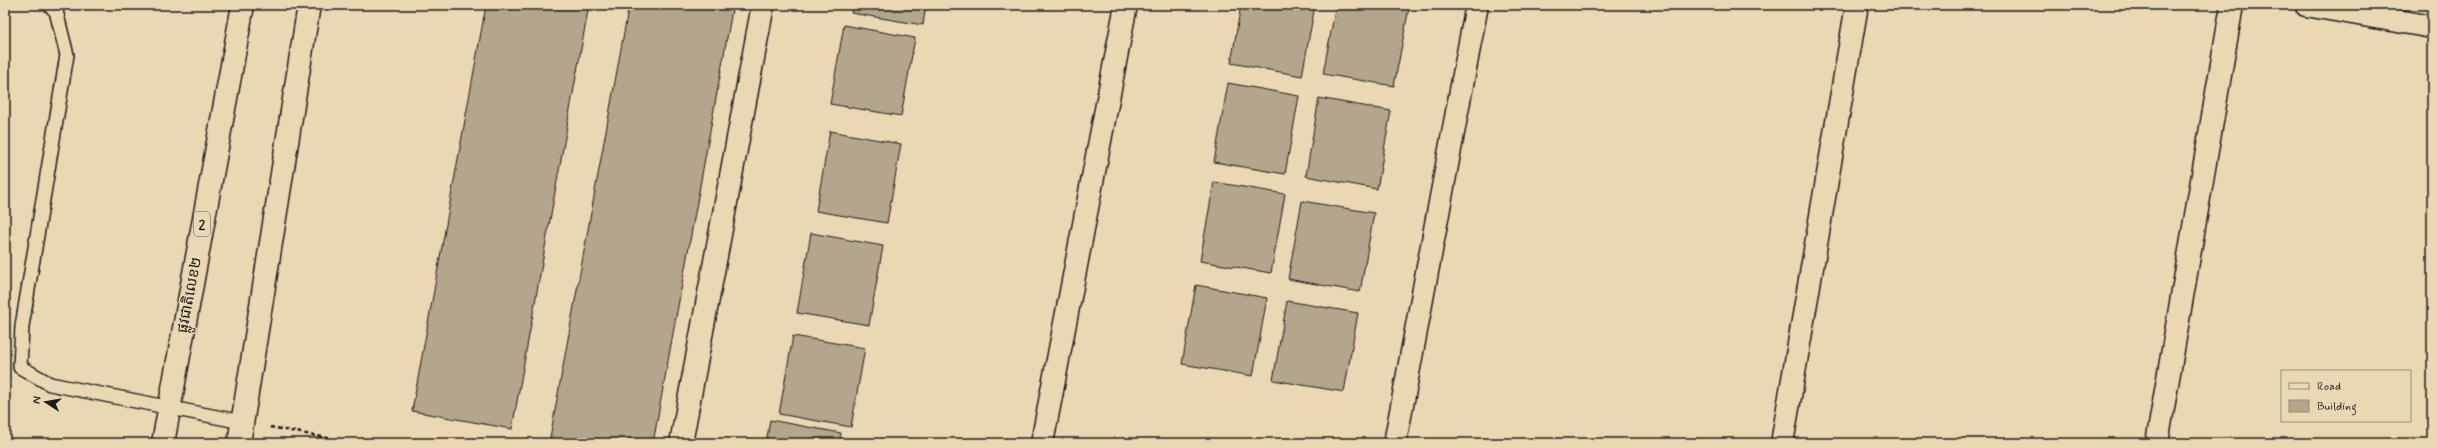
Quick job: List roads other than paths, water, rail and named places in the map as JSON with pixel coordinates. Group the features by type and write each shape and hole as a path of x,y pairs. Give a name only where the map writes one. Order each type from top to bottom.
{"main road":[{"name":"ផ្លូវជាតិលេខ២","path":"162,443 243,5"},
{"path":"239,443 310,5"},
{"path":"681,443 763,5"},
{"path":"1042,443 1126,5"},
{"path":"1395,443 1477,5"},
{"path":"1782,443 1857,5"},
{"path":"2157,443 2232,5"},
{"path":"2306,5 2432,27"}],"lane":[{"path":"49,5 56,11 68,56 22,326 20,367 50,384 168,406 242,422"}]}
